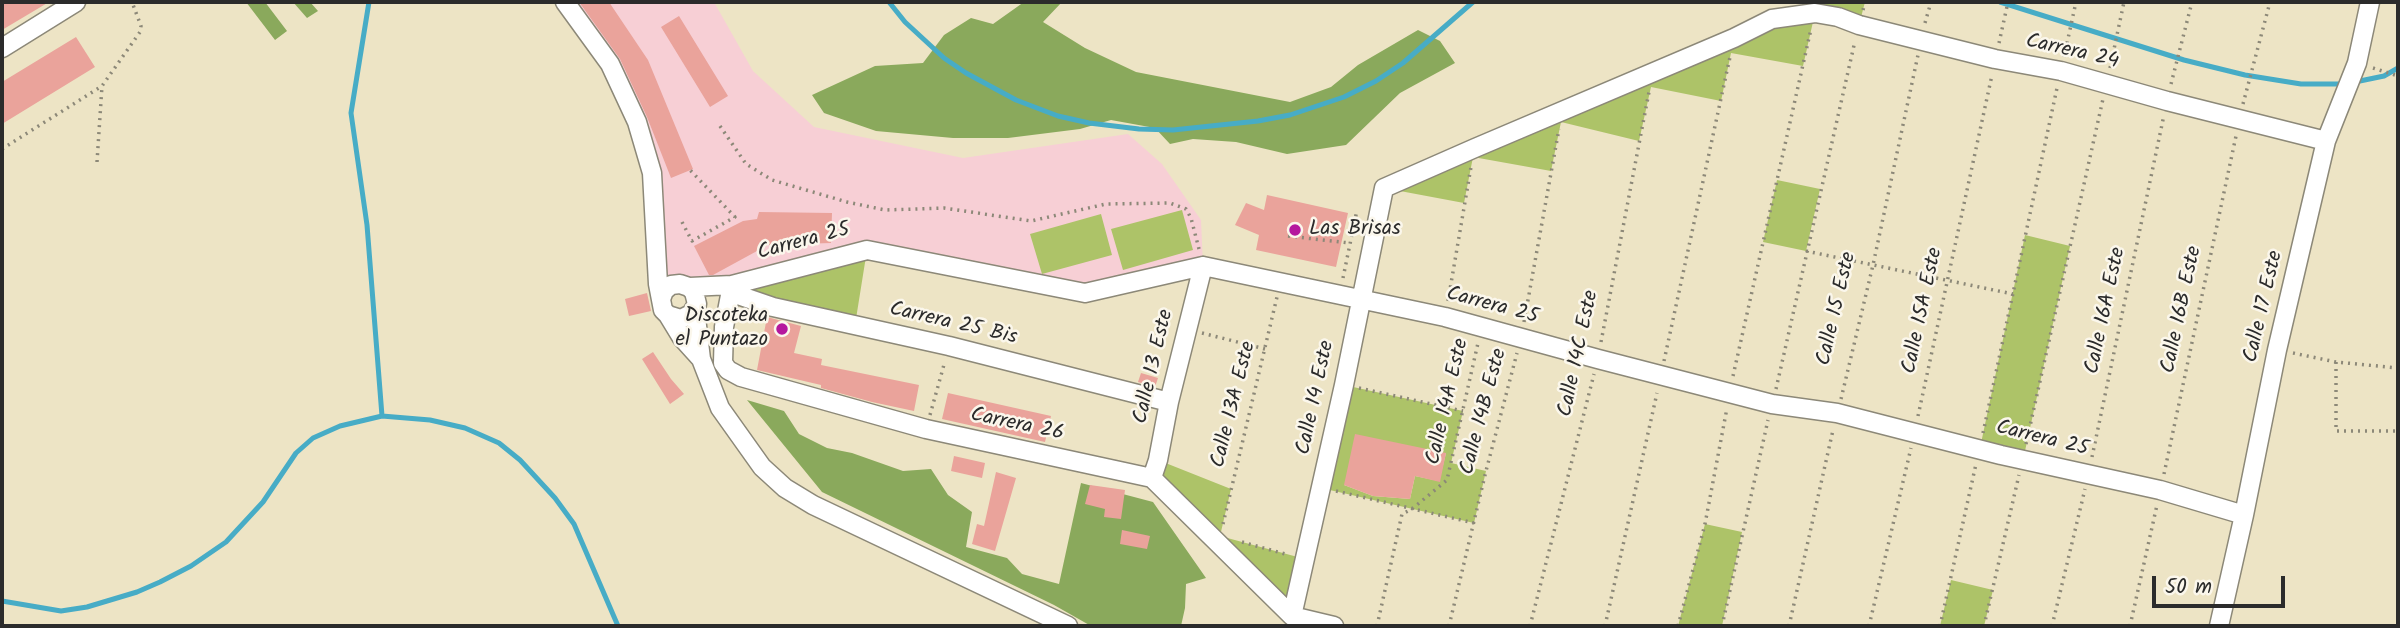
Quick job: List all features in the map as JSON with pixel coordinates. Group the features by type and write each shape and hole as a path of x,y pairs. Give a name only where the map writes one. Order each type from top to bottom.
{"street":[{"path":"2,48 76,2"},
{"path":"565,2 610,64 637,122 652,173 658,284 664,307 682,338 701,359"},
{"name":"Calle 17 Este","path":"2219,626 2277,350 2326,141 2357,63 2370,2"},
{"name":"Carrera 24","path":"1810,9 1921,41 2061,71 2326,141"},
{"name":"Calle 14 Este","path":"1292,616 1344,385 1384,188 1734,38 1772,19 1810,9"},
{"name":"Carrera 25","path":"693,297 728,285 867,250 1085,293 1203,266 1446,317 1772,404 1837,413 2023,460 2161,490 2244,515"},
{"path":"657,263 693,297"},
{"name":"Calle 13 Este","path":"1152,478 1203,266"},
{"path":"664,307 664,291 671,285 680,284 693,297 701,359 720,408 762,467 785,488 813,505 1068,626"},
{"name":"Carrera 25 Bis","path":"728,285 741,296 773,307 949,346 1169,402"},
{"name":"Carrera 26","path":"728,285 723,363 728,370 741,377 926,429 1152,478"},
{"path":"664,307 681,319 691,314 693,297"},
{"path":"1152,478 1292,616 1334,626"}],"path":[{"path":"2,149 102,86 140,32 141,26 132,2"},
{"name":"Calle 15 Este","path":"1789,626 1931,2"},
{"name":"Calle 15A Este","path":"1869,626 1915,433 2008,2"},
{"path":"1940,626 2076,2"},
{"path":"1984,626 2124,2"},
{"name":"Calle 16A Este","path":"2052,626 2088,475 2167,101 2192,2"},
{"name":"Calle 16B Este","path":"2130,626 2239,118 2270,2"},
{"path":"1763,242 1810,9"},
{"path":"1859,25 1807,251 2013,295"},
{"path":"1721,101 1731,53"},
{"path":"2357,63 2398,76"},
{"path":"97,162 102,86"},
{"name":"Calle 14C Este","path":"1530,626 1598,359 1651,87"},
{"name":"Calle 14B Este","path":"1450,626 1521,339 1561,122"},
{"path":"720,126 746,164 772,180 885,210 944,208 1031,221 1106,204 1170,203 1185,209 1191,218 1203,266"},
{"path":"1446,317 1473,156"},
{"path":"682,222 692,241 735,217 690,170"},
{"path":"1341,283 1357,210"},
{"path":"1288,236 1349,243"},
{"name":"Calle 13A Este","path":"1222,524 1281,281"},
{"name":"Calle 14A Este","path":"1377,626 1402,514 1447,480 1482,327"},
{"path":"1186,328 1265,349"},
{"path":"926,429 949,346"},
{"path":"2277,350 2336,362 2398,368"},
{"path":"2336,362 2336,431 2398,431"},
{"path":"1344,385 1462,411"},
{"path":"1321,488 1474,523"},
{"path":"1678,626 1705,524"},
{"path":"1722,626 1742,532"},
{"path":"1232,540 1305,559"}],"shaded area":[{"path":"565,2 714,2 753,71 814,127 963,158 1128,134 1162,164 1201,220 1203,266 1085,293 867,250 664,291 637,122"}],"green space":[{"path":"246,2 265,2 287,31 275,40"},
{"path":"293,2 310,2 318,11 307,18"},
{"path":"1024,2 1062,2 1043,22 1085,48 1136,72 1290,102 1331,87 1358,65 1418,30 1440,41 1455,63 1400,93 1346,145 1287,154 1236,142 1193,139 1170,144 1155,128 1111,120 1080,129 1008,138 953,138 876,131 824,113 812,95 875,66 923,63 944,35 971,18 993,24"},
{"path":"1809,2 1865,2 1859,25 1815,13 1803,66 1731,53 1721,101 1651,87 1639,141 1561,122 1551,171 1473,157 1464,203 1384,188 1806,14"},
{"path":"1777,180 1820,189 1806,251 1763,242"},
{"path":"1182,210 1193,250 1123,270 1111,229"},
{"path":"1101,214 1112,255 1042,274 1030,234"},
{"path":"2025,235 2070,246 2023,460 1980,448"},
{"path":"867,250 855,325 732,285"},
{"path":"1344,385 1463,411 1451,463 1486,471 1474,523 1321,488","holes":["1446,453 1439,481 1415,476 1410,499 1373,496 1344,485"]},
{"path":"747,400 784,411 799,434 827,448 852,453 903,471 931,469 948,495 972,512 966,547 1007,558 1022,574 1059,584 1081,483 1153,502 1206,578 1186,584 1181,626 1091,626 1054,605 822,492"},
{"path":"1158,460 1231,489 1220,536 1305,559 1292,616 1160,487"},
{"path":"1705,524 1742,532 1722,626 1678,626"},
{"path":"1951,580 1993,590 1984,626 1940,626"}],"building":[{"path":"2,2 49,2 2,30"},
{"path":"579,2 609,2 648,60 693,169 671,178 620,59"},
{"path":"679,16 728,96 710,107 661,27"},
{"path":"76,37 95,67 2,124 2,82"},
{"name":"Las Brisas","path":"1267,195 1348,213 1336,267 1256,250 1259,235 1235,225 1246,203 1264,210"},
{"path":"759,212 832,213 831,243 768,245 709,275 694,246 743,221 757,219"},
{"path":"647,293 651,311 629,316 625,299"},
{"path":"767,317 801,326 794,353 822,359 821,365 919,385 914,411 757,370"},
{"path":"653,352 684,394 670,404 642,359"},
{"path":"1141,373 1158,378 1155,387 1138,382"},
{"path":"948,393 1051,416 1045,442 942,419"},
{"path":"1355,434 1446,453 1440,482 1415,476 1410,499 1373,496 1344,485"},
{"path":"954,456 985,463 982,478 951,471"},
{"path":"996,472 1016,478 995,551 972,544 977,524 984,526"},
{"path":"1090,485 1125,490 1121,519 1104,517 1105,509 1085,504"},
{"path":"1122,530 1150,536 1147,549 1120,544"}],"waterway":[{"path":"369,2 351,113 367,225 382,416"},
{"path":"889,2 905,22 944,58 1016,100 1058,116 1089,123 1173,130 1290,115 1344,97 1376,81 1403,63 1473,2"},
{"path":"2000,2 2184,60 2245,75 2301,84 2345,84"},
{"path":"2355,82 2384,76 2398,68"},
{"path":"2,601 61,611 87,607 160,582 191,566 226,542 263,502 296,453 313,438 340,426 382,416 430,420 465,428 499,443 520,460 555,498 574,524 618,626"}],"place":[{"name":"Las Brisas","path":"1295,230"},
{"name":"Discoteka el Puntazo","path":"782,329"}]}
